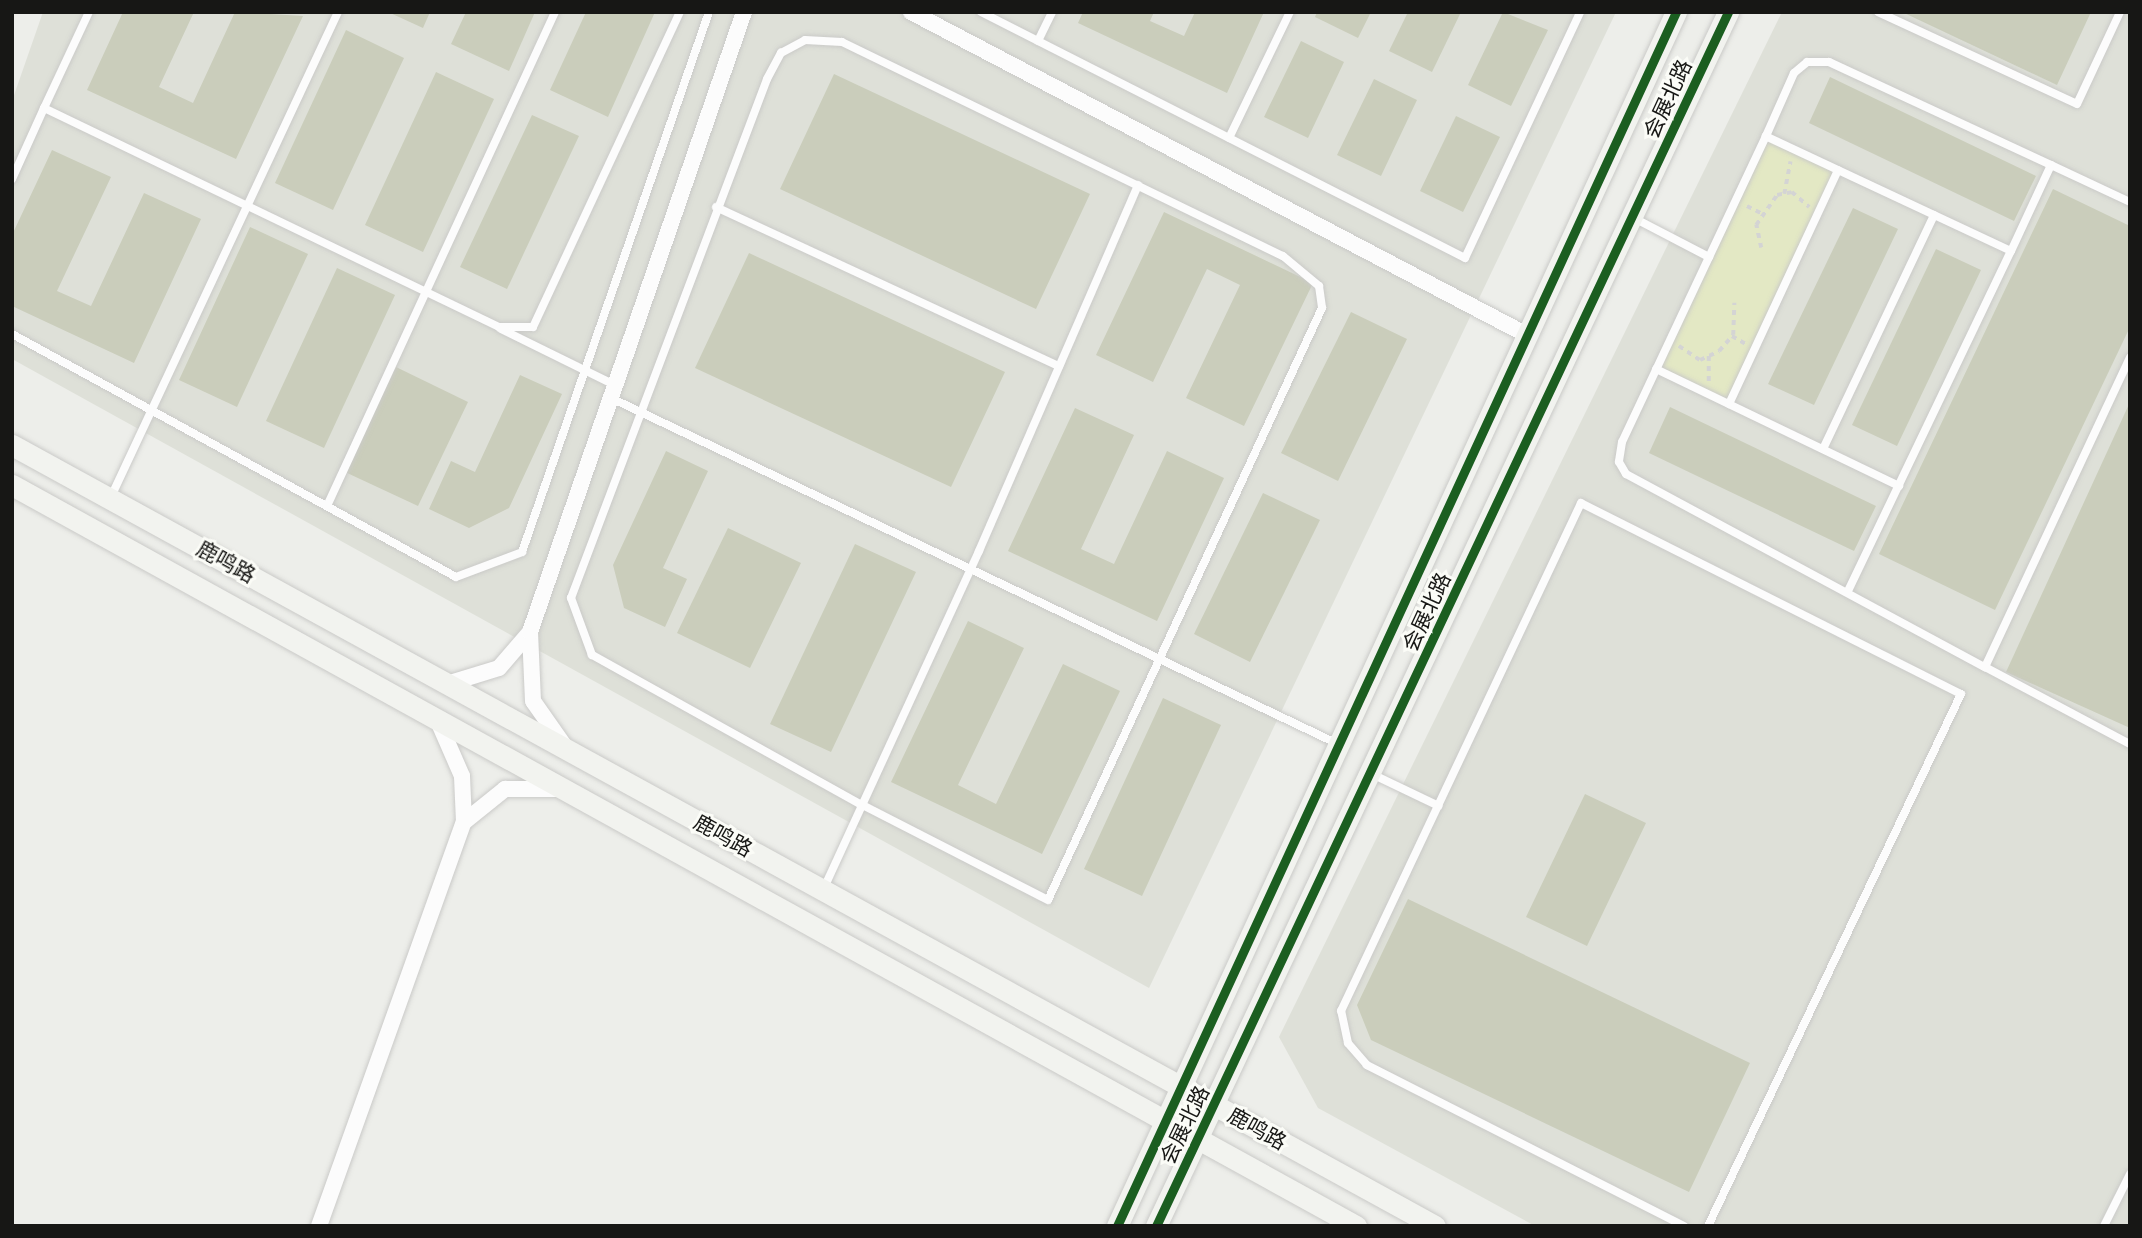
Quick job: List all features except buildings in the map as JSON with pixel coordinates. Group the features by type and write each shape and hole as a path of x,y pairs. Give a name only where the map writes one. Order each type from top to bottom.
{"main road":[{"name":"会展北路","path":"1116,1226 1676,12"},
{"name":"会展北路","path":"1156,1226 1728,12"},
{"name":"鹿鸣路","path":"12,445 1434,1226"},
{"name":"鹿鸣路","path":"12,485 1356,1226"}],"street":[{"path":"567,750 533,701 530,632 744,12"},
{"path":"911,12 1527,335"},
{"path":"447,684 499,668 530,632"},
{"path":"319,1226 464,822 463,776 438,721"},
{"path":"464,822 505,789 562,789"}],"lane":[{"path":"12,178 89,12"},
{"path":"110,499 338,12"},
{"path":"327,506 555,12"},
{"path":"499,327 533,327 680,12"},
{"path":"12,334 456,576 522,552 709,12"},
{"path":"981,12 1465,258 1580,12"},
{"path":"1038,41 1052,12"},
{"path":"1229,138 1290,12"},
{"path":"1878,12 2077,104 2120,12"},
{"path":"805,40 842,43 1138,185 1283,256 1319,286 1322,308 1048,900 860,804 592,655 571,598 716,207 767,79 782,53 805,40"},
{"path":"2130,202 1829,62 1807,62 1794,73 1622,442 1619,463 1626,474 2130,744"},
{"path":"44,108 586,369 640,413 1160,657 1338,744"},
{"path":"1766,136 2011,251"},
{"path":"1848,591 2051,165"},
{"path":"1729,404 1838,170"},
{"path":"823,891 860,804 971,568 1138,185"},
{"path":"716,207 1059,366"},
{"path":"1823,449 1934,215"},
{"path":"1632,217 1709,257"},
{"path":"1985,667 2130,357"},
{"path":"1656,369 1899,486"},
{"path":"1684,1226 1367,1065 1348,1043 1341,1011 1581,503 1961,694 1708,1226"},
{"path":"1370,773 1438,806"},
{"path":"2104,1226 2130,1174"}],"path":[{"path":"1784,194 1791,169 1787,146"},
{"path":"1761,248 1756,225 1776,195 1802,197 1813,224"},
{"path":"1672,335 1683,352 1700,360 1709,356 1733,335 1734,303"},
{"path":"1709,356 1709,394"}],"shaded area":[{"path":"43,12 1616,12 1149,988 12,359 12,101"},
{"path":"1782,12 2130,12 2130,1226 1535,1226 1318,1108 1279,1037"}],"green space":[{"path":"1766,136 1838,170 1729,404 1656,369"}],"cycle path":[{"path":"1117,1226 1676,12"},
{"path":"1156,1226 1728,12"}]}
